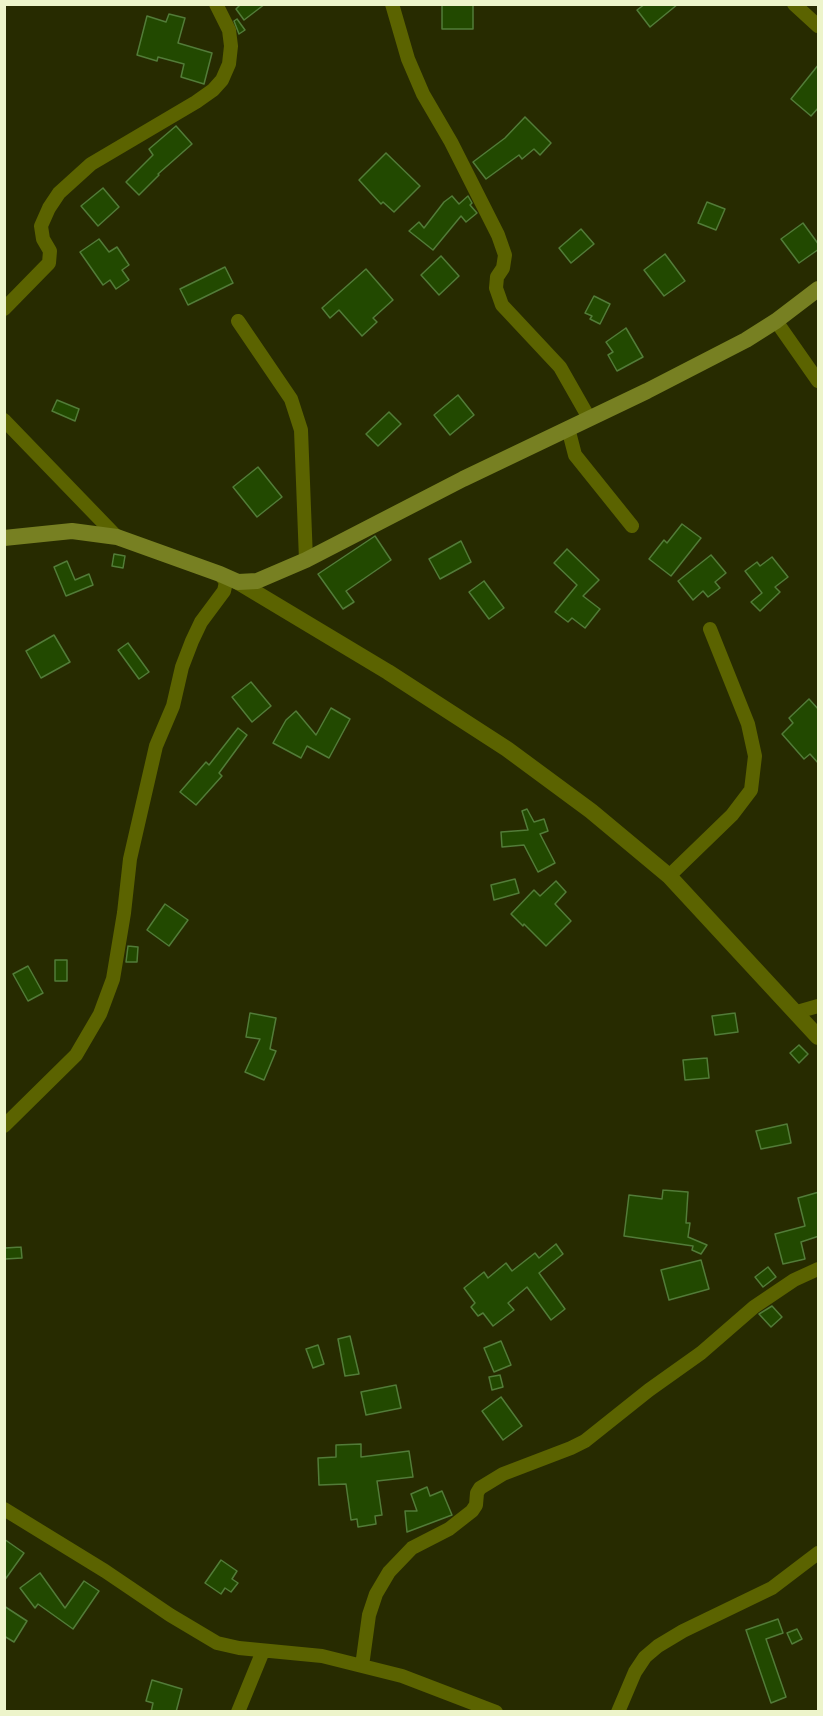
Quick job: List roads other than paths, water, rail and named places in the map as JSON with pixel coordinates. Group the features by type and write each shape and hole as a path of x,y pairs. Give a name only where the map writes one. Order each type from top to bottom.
{"main road":[{"path":"4,538 72,531 117,537 238,582 257,581 306,560 746,340 819,289"}],"street":[{"path":"4,309 49,263 50,251 43,239 41,226 59,193 91,164 196,102 213,90 222,80 229,64 231,46 229,30 216,4"},
{"path":"392,4 408,60 423,94 451,142 498,235 505,255 502,268 497,276 496,288 502,305 560,367 589,418"},
{"path":"794,4 819,26"},
{"path":"238,321 291,399 301,430 306,560"},
{"path":"776,321 819,381"},
{"path":"4,420 117,537"},
{"path":"568,428 575,454 632,526"},
{"path":"4,1126 76,1055 100,1014 113,980 130,859 156,746 173,706 182,667 192,641 201,622 224,591 226,582 220,574"},
{"path":"238,582 388,672 507,749 591,811 669,876 819,1037"},
{"path":"669,876 732,814 751,790 755,756 748,724 710,629"},
{"path":"797,1012 819,1006"},
{"path":"362,1666 369,1615 376,1594 389,1572 412,1548 449,1529 472,1511 476,1505 480,1488 503,1474 571,1448 585,1440 701,1353 754,1307 794,1280 819,1269"},
{"path":"4,1509 217,1643 263,1651 322,1656 402,1676 496,1712"},
{"path":"618,1712 635,1672 645,1657 658,1646 683,1631 772,1588 819,1553"},
{"path":"238,1712 263,1651"}]}
